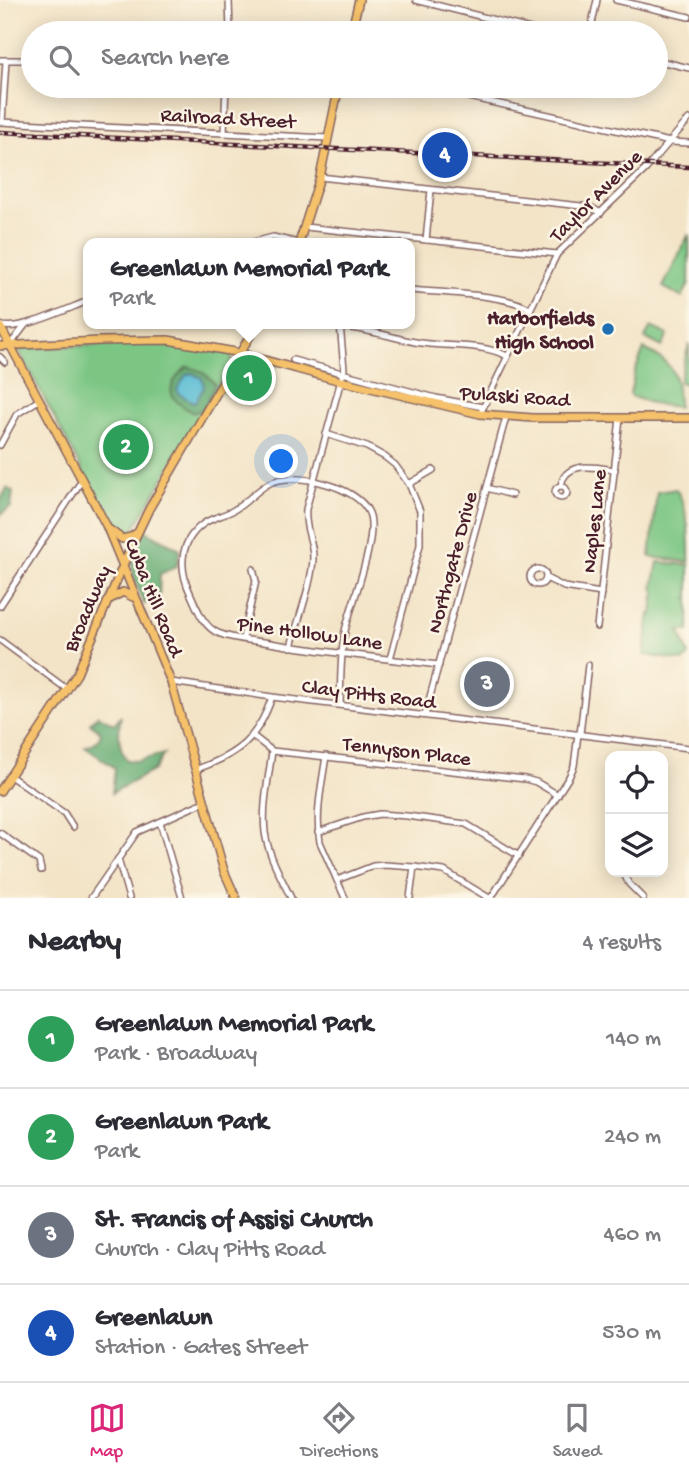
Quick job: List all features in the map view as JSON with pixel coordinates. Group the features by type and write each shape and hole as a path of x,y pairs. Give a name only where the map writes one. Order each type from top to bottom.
{"main road":[{"path":"354,21 359,0"},
{"path":"300,238 320,177 336,98"},
{"name":"Cuba Hill Road","path":"0,326 106,525 171,682 224,871 236,898"},
{"name":"Broadway","path":"0,791 78,674 142,525 254,329"},
{"name":"Pulaski Road","path":"0,346 154,340 204,345 506,417 689,418"},
{"path":"106,525 115,535 125,539 133,536 142,525"},
{"path":"107,603 114,595 123,592 130,594 135,600"}],"street":[{"path":"229,0 230,21"},
{"path":"416,0 498,21"},
{"path":"593,21 597,0"},
{"path":"616,0 689,17"},
{"path":"1,122 3,61 21,60"},
{"path":"668,63 689,68"},
{"path":"224,133 225,98"},
{"path":"473,98 670,142 689,143"},
{"name":"Taylor Avenue","path":"482,411 557,254 670,142 689,119"},
{"name":"Railroad Street","path":"1,122 328,138"},
{"path":"320,177 590,207 601,212"},
{"path":"426,240 431,190"},
{"path":"305,227 407,238"},
{"path":"415,239 557,254"},
{"path":"415,291 505,300 523,304 530,309"},
{"path":"0,326 9,327 32,321 83,303"},
{"path":"10,345 20,330 32,321"},
{"path":"291,647 313,561 305,519 342,377 345,357 340,329"},
{"path":"367,329 433,345 482,348 507,356"},
{"path":"0,357 5,362"},
{"path":"293,360 342,377"},
{"path":"0,445 17,414 39,400"},
{"name":"Northgate Drive","path":"425,715 506,417"},
{"name":"Naples Lane","path":"597,627 620,418"},
{"path":"326,434 376,451 395,465 409,484 420,511 421,535 390,659"},
{"path":"561,486 564,476 578,468 589,466 615,470"},
{"path":"409,484 433,470"},
{"name":"Pine Hollow Lane","path":"340,705 343,654 345,633 369,545 372,524 364,505 354,494 313,482 287,479 266,485 231,512 202,524 193,533 182,555 183,576 207,625 220,634 291,647 343,654 439,665"},
{"path":"0,607 2,597 82,480"},
{"path":"487,488 512,495"},
{"path":"243,638 256,582 253,569"},
{"path":"546,578 564,587 601,593"},
{"path":"0,640 68,690"},
{"path":"337,880 373,866 414,867 444,871 490,898 574,766 588,665"},
{"name":"Clay Pitts Road","path":"171,682 272,697 689,748"},
{"path":"197,769 242,748 253,736 272,697"},
{"path":"253,736 272,751 265,832 272,856 291,898"},
{"name":"Tennyson Place","path":"272,751 525,779 558,795"},
{"path":"326,756 318,832 345,898"},
{"path":"10,776 64,813 73,827"},
{"path":"91,898 137,832 204,802"},
{"path":"318,832 363,817 380,814 407,816 466,824 519,856"},
{"path":"160,822 182,898"},
{"path":"0,833 40,861 41,870"},
{"path":"118,859 129,898"},
{"path":"410,898 414,867"},
{"path":"626,877 643,898"}],"green space":[{"path":"689,234 689,284 682,297 663,287"},
{"path":"651,327 668,335 662,347 645,338"},
{"path":"135,343 189,346 229,353 233,360 129,537 116,534 18,349"},
{"path":"689,344 689,385 679,382"},
{"path":"644,349 662,360 673,372 678,407 654,404 630,394"},
{"path":"252,358 277,365 254,402 221,392 238,364"},
{"path":"187,367 203,373 213,382 215,385 204,408 194,413 174,398 172,387 179,374","holes":["191,373 202,378 193,402 179,394"]},
{"path":"7,488 13,492 11,507 0,515 0,501"},
{"path":"676,489 686,514 689,562 650,557 657,492"},
{"path":"144,530 180,549 177,566 160,574 159,597 144,604 132,567"},
{"path":"658,562 689,565 689,631 679,631 689,655 684,661 644,655 650,614 652,615 656,595 653,587"},
{"path":"98,715 114,724 121,716 120,739 127,760 137,761 164,754 154,770 112,793 115,768 85,747 99,738 101,732 90,723"}],"water":[{"path":"191,373 202,378 204,387 193,402 179,394 177,389 186,375"}],"railway":[{"path":"0,132 689,167"}],"place":[{"name":"Greenlawn","path":"445,155"},
{"name":"Harborfields High School","path":"608,329"},
{"name":"Greenlawn Memorial Park","path":"249,378"},
{"name":"Greenlawn Park","path":"126,447"},
{"name":"St. Francis of Assisi Church","path":"487,684"}]}
